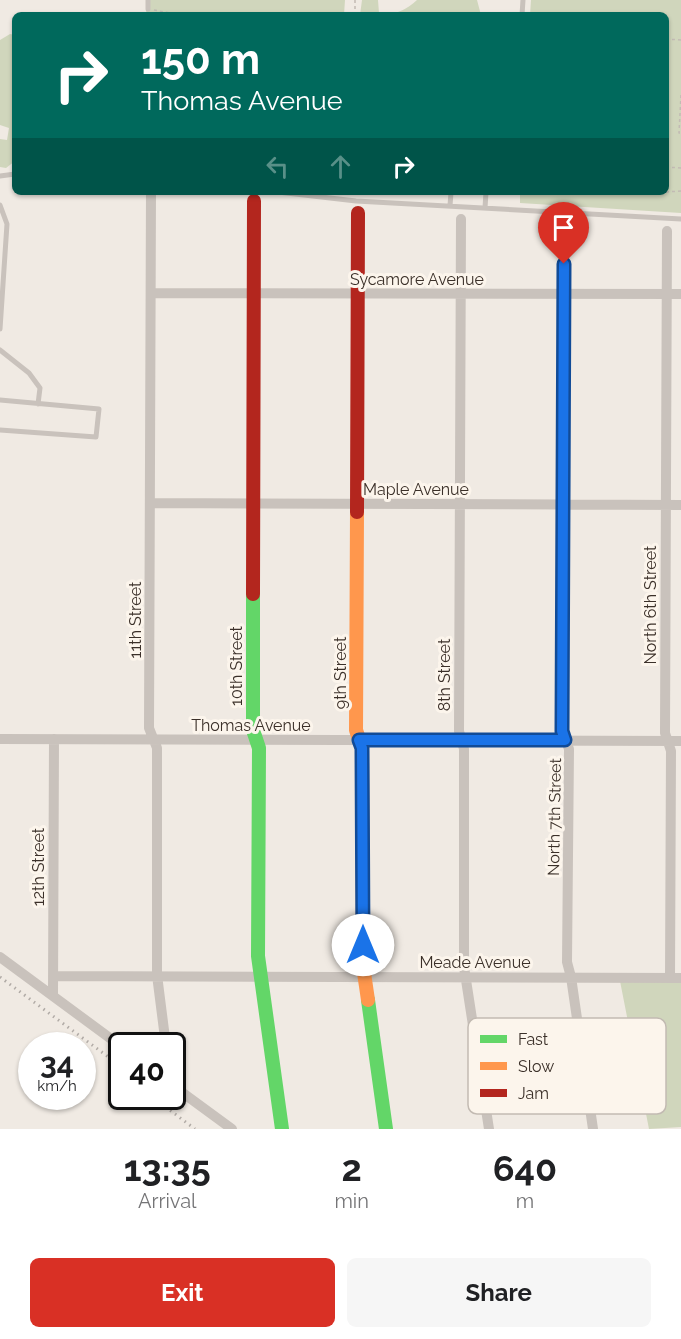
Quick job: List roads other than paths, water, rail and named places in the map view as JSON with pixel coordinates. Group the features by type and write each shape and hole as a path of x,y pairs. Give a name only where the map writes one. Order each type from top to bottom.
{"street":[{"name":"11th Street","path":"152,195 149,728 157,746 157,975 164,1032"},
{"name":"10th Street","path":"254,201 253,729 259,748 258,956 282,1129"},
{"name":"9th Street","path":"358,213 356,730 362,748 364,977 386,1129"},
{"name":"8th Street","path":"460,219 459,731 464,749 464,967 473,1018"},
{"name":"North 7th Street","path":"564,225 562,731 569,749 567,962 577,1018"},
{"name":"North 6th Street","path":"667,231 665,733 671,751 676,978"},
{"name":"Sycamore Avenue","path":"152,293 681,294"},
{"name":"Maple Avenue","path":"151,503 681,505"},
{"name":"Thomas Avenue","path":"0,739 681,741"},
{"name":"12th Street","path":"53,996 54,739"},
{"path":"0,957 108,1037"},
{"name":"Meade Avenue","path":"53,976 676,978"},
{"path":"186,1094 232,1129"},
{"name":"8th Street","path":"487,1114 489,1129"},
{"name":"North 7th Street","path":"592,1114 594,1129"}],"lane":[{"path":"148,0 148,9"},
{"path":"304,195 356,201 681,219"},
{"path":"450,206 451,195"},
{"path":"485,208 486,195"},
{"path":"0,205 7,224 0,329"},
{"path":"0,350 29,373 40,388 38,404"},
{"path":"0,400 99,409 96,437 0,430"}],"railway":[{"path":"0,977 108,1057"},
{"path":"170,1110 195,1129"}]}
